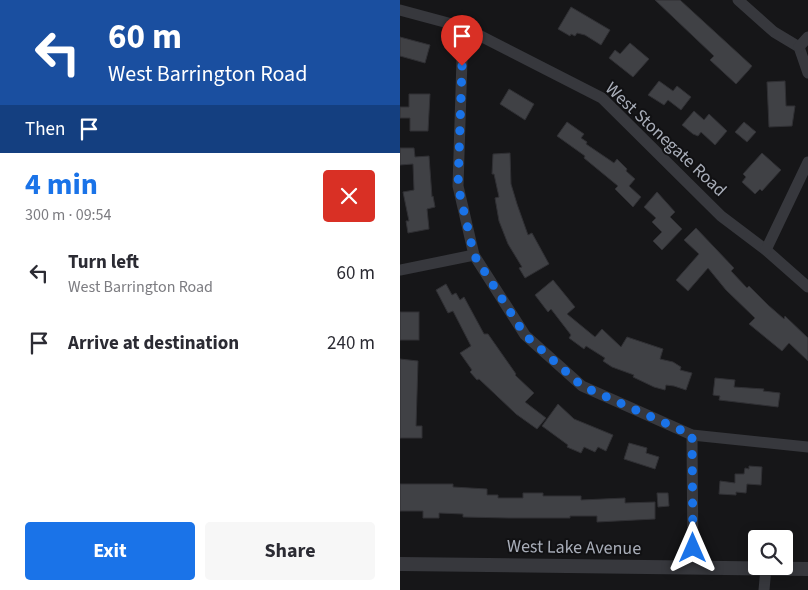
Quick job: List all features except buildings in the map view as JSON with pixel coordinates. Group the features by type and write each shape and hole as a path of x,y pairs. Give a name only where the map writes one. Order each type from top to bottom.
{"street":[{"path":"738,0 774,32 799,47 808,73"},
{"name":"West Stonegate Road","path":"400,10 463,27 602,98 721,216 766,250 808,287"},
{"path":"463,27 458,186 474,255 525,335 582,386 692,435 808,447"},
{"path":"799,47 808,37"},
{"path":"766,250 808,162"},
{"path":"400,270 474,255"},
{"path":"692,435 693,566"},
{"name":"West Lake Avenue","path":"400,564 748,568"},
{"name":"West Lake Avenue","path":"793,569 808,569"},
{"path":"764,590 765,575"}],"route":[{"path":"462,66 458,186 474,255 525,335 582,386 692,435 693,548"}]}
